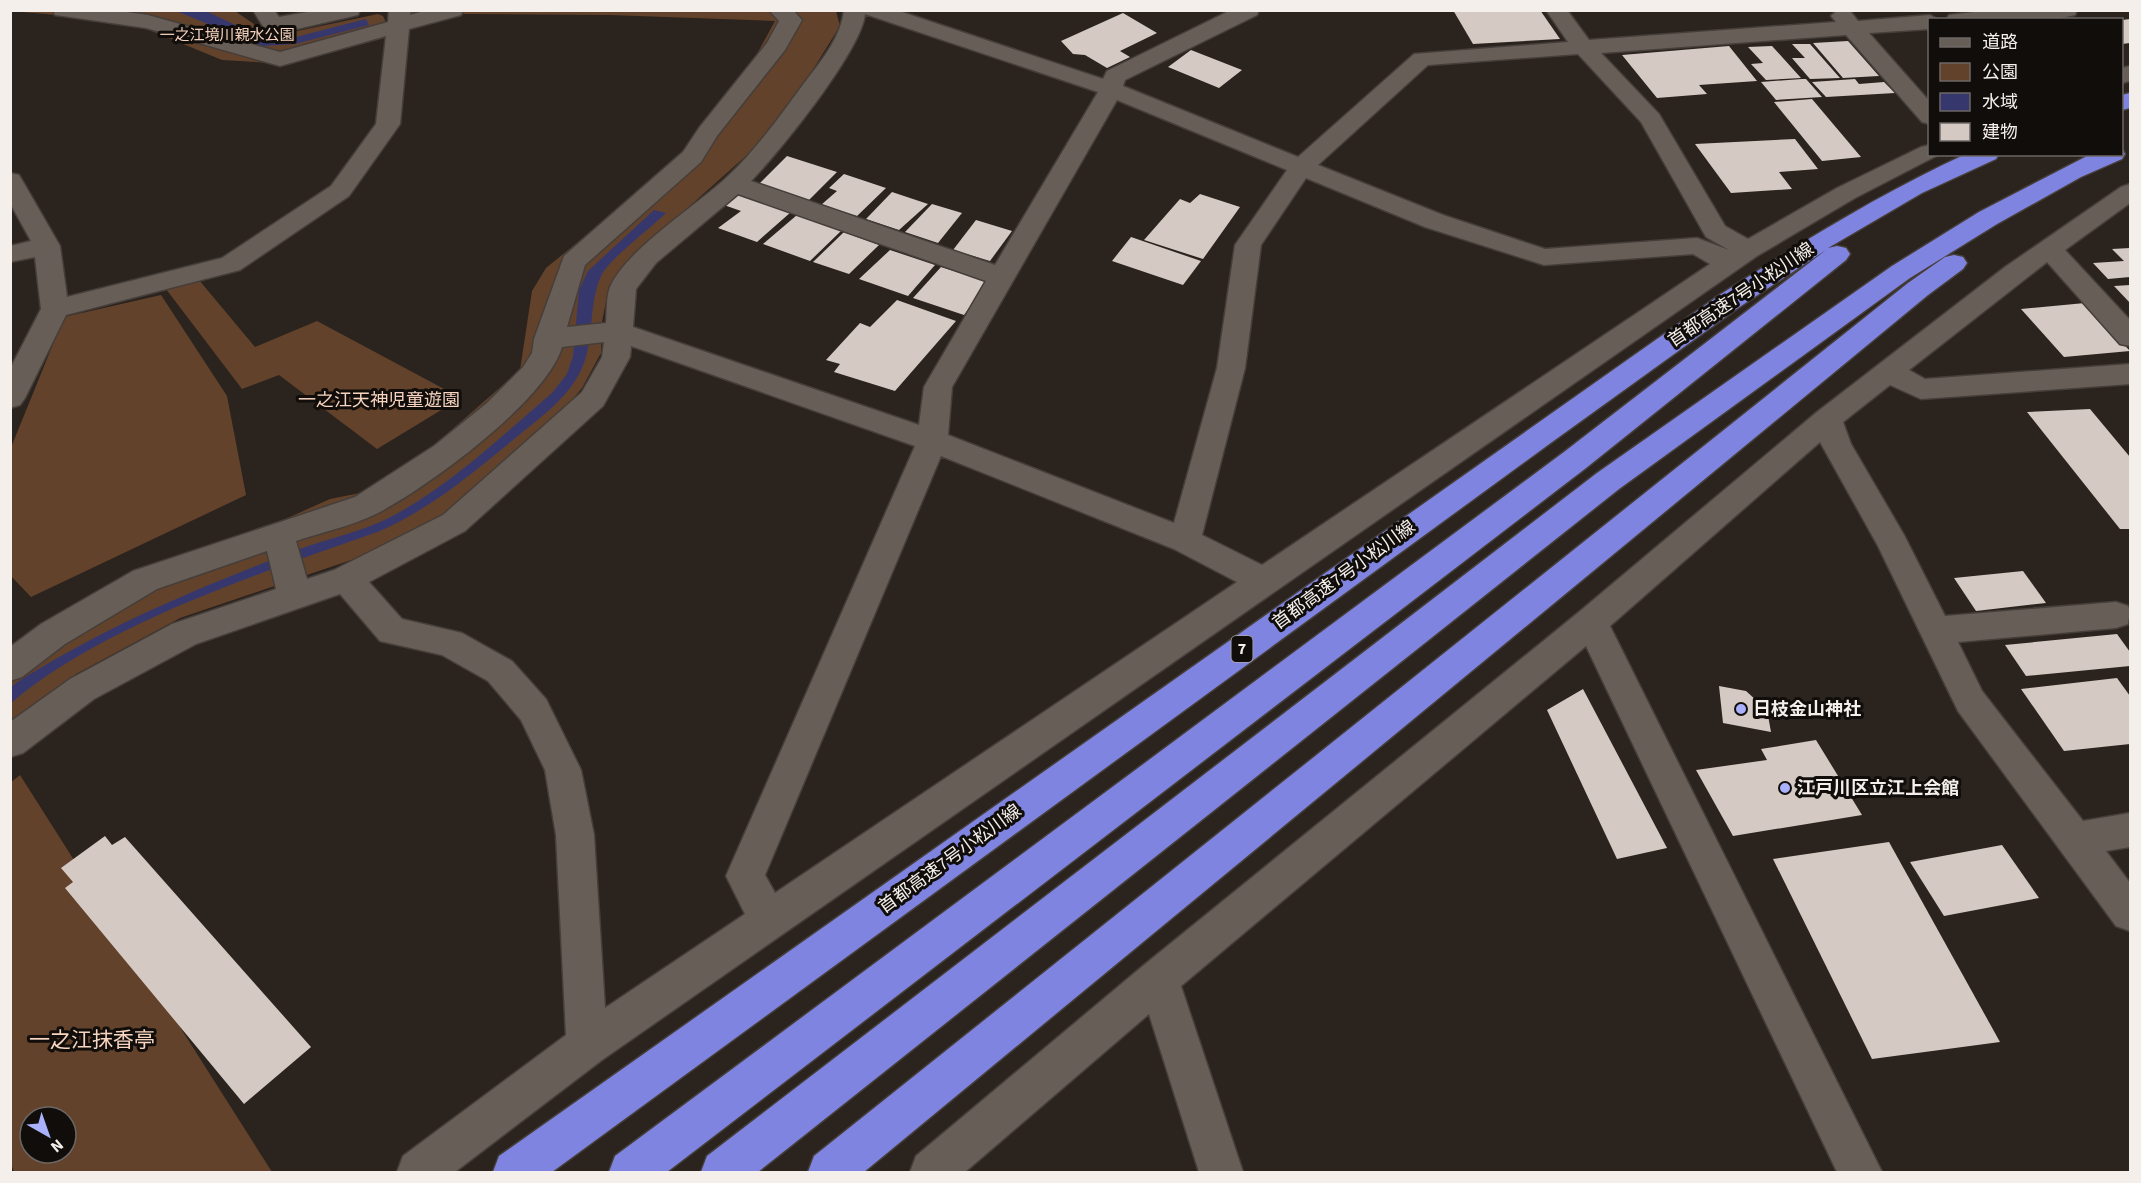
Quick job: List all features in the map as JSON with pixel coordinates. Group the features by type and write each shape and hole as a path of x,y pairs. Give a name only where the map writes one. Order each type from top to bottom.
{"highway":[{"path":"830,1173 1918,289 2002,229 2130,152"},
{"name":"首都高速7号小松川線","path":"515,1173 1521,448 1728,302 1824,239 1913,188 1983,156"},
{"path":"631,1173 1575,460 1840,252 1926,198 2004,156"},
{"path":"723,1173 1617,474 1902,272 1998,212 2072,172 2108,156"}],"street":[{"path":"63,10 147,22 280,59 400,18 453,10"},
{"path":"263,10 272,23 288,24 350,10"},
{"path":"10,667 53,634 146,580 279,539 366,505 446,454 497,411 533,374 557,338 573,262 692,157 707,133 777,45 791,20 779,10"},
{"path":"10,742 82,689 184,633 292,588 346,579 454,524 593,399 616,357 606,332 623,288 647,257 734,184 768,150 818,84 838,53 854,18 855,10"},
{"path":"873,10 1111,89 1434,221 1544,257 1697,246 1738,256"},
{"path":"768,918 745,876 932,441 938,387 1111,89 1115,76 1249,10"},
{"path":"1556,10 1583,47 1651,119 1715,231 1738,256"},
{"path":"1837,10 1928,116"},
{"path":"2001,18 2067,10"},
{"path":"55,309 231,264 340,191 388,124 400,18"},
{"path":"1185,540 1231,368 1248,245 1301,167 1422,59 1928,22"},
{"path":"419,1173 587,1045 768,918 1264,582 1738,256 1846,193 1928,152"},
{"path":"10,180 47,246 55,309 10,398"},
{"path":"734,184 1003,277"},
{"path":"932,1173 1158,979 1591,622 1827,419 2049,248 2130,192"},
{"path":"10,254 47,246"},
{"path":"2049,248 2130,337"},
{"path":"557,338 606,332 932,441 1185,540 1264,582"},
{"path":"1889,372 1922,389 2130,374"},
{"path":"1827,419 1836,444 1893,544 1970,701 2130,913"},
{"path":"279,539 292,588"},
{"path":"346,579 392,631 450,644 500,671 534,710 563,770 575,835 587,1045"},
{"path":"1935,630 2116,615"},
{"path":"1591,622 1860,1173"},
{"path":"2075,840 2130,830"},
{"path":"1158,979 1221,1173"}],"green space":[{"name":"一之江境川親水公園","path":"10,11 235,11 264,31 283,34 378,14 383,16 390,31 396,35 289,64 222,60 127,21"},
{"path":"411,11 836,11 840,26 804,84 757,146 635,255 609,286 602,322 601,353 582,388 567,406 479,486 442,515 363,556 180,618 76,674 11,722 11,651 48,623 138,568 254,533 330,499 360,493 432,447 520,370 532,291 546,268 670,167 711,122 747,72 775,21 610,15 463,14 413,25"},
{"name":"一之江天神児童遊園","path":"199,280 255,347 317,321 461,398 377,449 279,375 242,389 166,289"},
{"path":"161,295 227,396 246,495 31,597 11,576 10,450 64,317"},
{"name":"一之江抹香亭","path":"20,775 272,1172 14,1172 11,1164 10,783"}],"water":[{"path":"176,11 206,11 250,32 270,38 296,37 366,19 369,25 295,44 262,46"},
{"path":"654,210 666,213 621,253 601,276 594,300 588,350 574,383 544,415 469,475 435,500 380,531 236,583 138,624 49,674 11,703 11,687 16,683 117,626 222,579 386,519 439,487 552,393 567,374 573,356 579,290 588,271"}],"building":[{"path":"1453,10 1540,10 1560,39 1473,44"},
{"path":"1123,13 1157,33 1120,51 1130,57 1107,68 1085,55 1073,54 1061,41"},
{"path":"2130,19 2130,43 2123,44 2123,20"},
{"path":"1848,41 1879,76 1843,78 1813,43"},
{"path":"1792,44 1810,44 1840,78 1810,79 1792,58 1805,58"},
{"path":"1729,46 1757,81 1699,85 1707,94 1657,98 1622,55"},
{"path":"1772,46 1801,78 1766,80 1751,64 1763,63 1748,47"},
{"path":"1191,50 1242,70 1219,88 1168,67"},
{"path":"1806,79 1822,97 1776,100 1761,82"},
{"path":"1855,79 1859,84 1884,82 1895,93 1826,97 1812,82"},
{"path":"1812,99 1861,157 1822,161 1774,102"},
{"path":"1795,139 1818,169 1779,172 1792,189 1731,193 1695,144"},
{"path":"787,156 837,172 808,201 758,185"},
{"path":"844,174 886,188 857,216 821,205 837,191 829,188"},
{"path":"892,192 928,204 899,230 866,219"},
{"path":"734,193 791,212 757,242 718,228 741,211 721,204"},
{"path":"1200,194 1240,207 1203,259 1144,240 1180,199 1190,203"},
{"path":"932,204 962,213 938,243 905,232"},
{"path":"797,215 841,231 810,261 763,244"},
{"path":"976,220 1012,231 990,261 953,250"},
{"path":"844,232 879,245 849,274 813,262"},
{"path":"1131,237 1201,261 1183,285 1112,261"},
{"path":"2130,248 2130,277 2108,279 2093,263 2124,261 2112,249"},
{"path":"890,250 935,265 908,296 859,279"},
{"path":"941,267 989,282 964,315 913,298"},
{"path":"2130,285 2130,303 2114,286"},
{"path":"897,300 956,321 895,391 834,372 840,364 826,360 860,323 870,327"},
{"path":"2085,303 2130,351 2064,357 2021,309"},
{"path":"2090,409 2130,457 2130,529 2120,529 2027,412"},
{"path":"2023,571 2046,603 1976,611 1954,578"},
{"path":"2117,634 2130,652 2130,666 2026,676 2005,645"},
{"path":"2117,678 2130,696 2130,744 2064,751 2021,689"},
{"path":"1719,686 1746,691 1767,710 1771,732 1723,723"},
{"path":"1583,689 1667,848 1617,859 1547,710"},
{"path":"1816,740 1862,815 1733,836 1696,770 1767,760 1761,749"},
{"path":"105,836 112,845 125,837 311,1047 244,1104 65,888 73,882 61,868"},
{"path":"1889,842 2000,1042 1872,1059 1773,859"},
{"path":"2002,845 2039,898 1944,916 1910,862"}],"place":[{"name":"日枝金山神社","path":"1741,709"},
{"name":"江戸川区立江上会館","path":"1785,788"}]}
